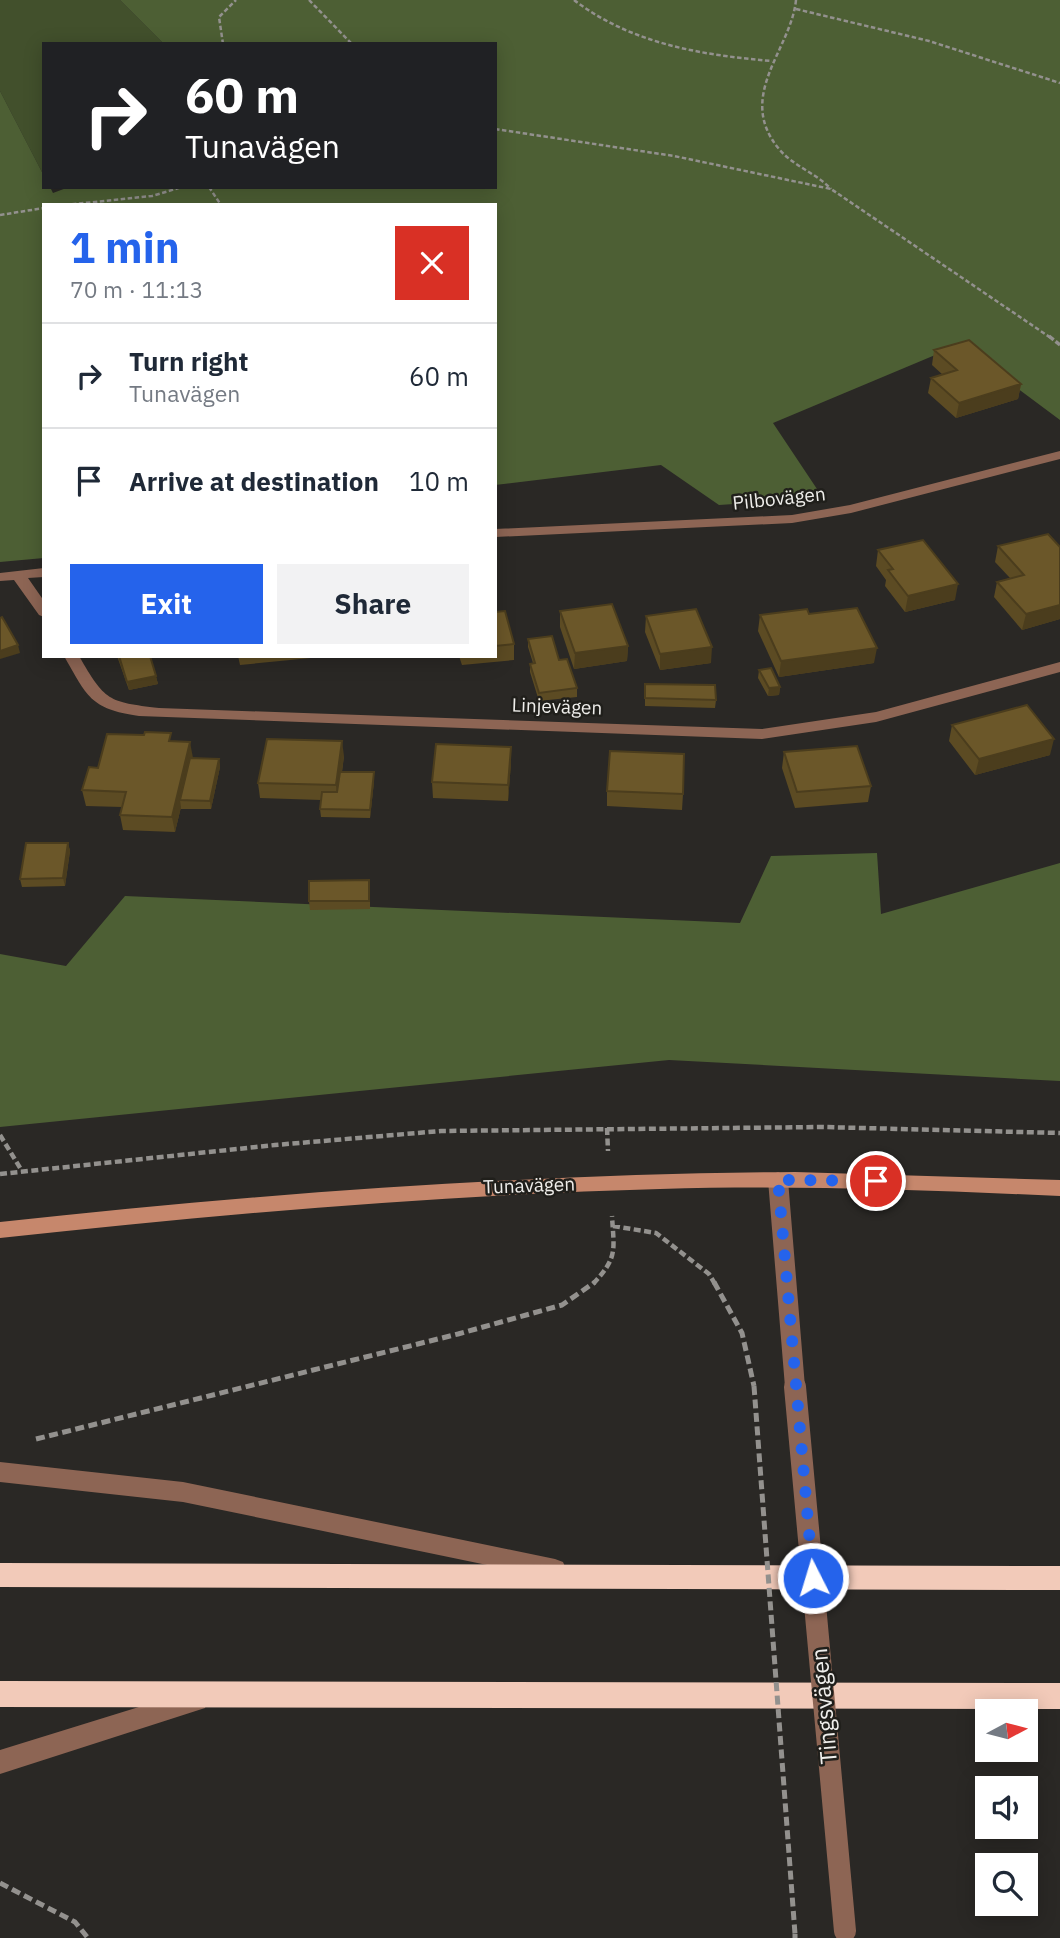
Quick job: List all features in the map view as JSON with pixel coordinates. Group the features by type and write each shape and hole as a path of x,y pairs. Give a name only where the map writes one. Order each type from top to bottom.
{"highway":[{"path":"0,1574 1060,1578"},
{"path":"0,1694 1060,1696"}],"street":[{"name":"Pilbovägen","path":"497,533 792,519 851,509 1060,455"},
{"path":"0,577 42,572"},
{"path":"18,575 42,609"},
{"name":"Linjevägen","path":"72,658 93,693 105,706 159,713 762,734 876,717 1060,667"},
{"name":"Tingsvägen","path":"778,1180 845,1934"},
{"name":"Tunavägen","path":"0,1230 286,1200 415,1190 609,1182 876,1181 1060,1188"},
{"path":"0,1472 183,1492 593,1577"},
{"path":"0,1762 217,1694"}],"path":[{"path":"223,42 219,17 236,0"},
{"path":"309,0 350,42"},
{"path":"574,0 587,12 644,39 721,58 772,61"},
{"path":"796,0 790,31 772,61 765,79 763,114 775,146 822,178 831,189 1028,320 1060,345"},
{"path":"796,9 884,28 1007,63 1060,83"},
{"path":"497,129 674,156 831,189"},
{"path":"87,203 152,197 176,189"},
{"path":"0,215 42,208"},
{"path":"0,1174 275,1145 441,1131 823,1127 1060,1133"},
{"path":"26,1439 48,1438 562,1305 591,1286 611,1265 614,1249 607,1128"},
{"path":"0,1135 22,1171"},
{"path":"613,1226 656,1233 709,1275 729,1305 742,1333 754,1386 795,1936"},
{"path":"0,1883 75,1922 88,1938"}],"green space":[{"path":"0,0 120,0 162,42 42,42 42,172 0,91"},
{"path":"120,0 1060,0 1060,420 959,345 773,423 823,498 719,505 661,465 497,485 497,203 42,203 42,558 0,562 0,91 42,172 42,189 51,189 53,193 64,189 497,189 497,42 162,42"},
{"path":"877,853 881,914 1060,863 1060,1081 669,1060 0,1127 0,954 66,966 125,896 740,923 771,856"}],"building":[{"path":"969,340 1021,384 959,403 931,378 957,370 934,350"},
{"path":"1048,534 1060,547 1060,605 1026,614 997,582 1024,575 998,546"},
{"path":"923,540 958,584 908,596 888,570 893,569 878,550"},
{"path":"612,604 628,646 575,653 560,611"},
{"path":"857,608 877,648 781,661 760,615 807,609 809,614"},
{"path":"696,609 712,647 660,654 646,616"},
{"path":"505,611 514,644 497,646 497,612"},
{"path":"2,617 18,645 0,651 0,618"},
{"path":"552,636 559,660 567,659 577,688 539,693 530,664 535,663 528,639"},
{"path":"120,658 151,658 156,676 127,682"},
{"path":"771,668 780,687 769,688 759,670"},
{"path":"645,684 715,685 716,700 645,698"},
{"path":"1027,705 1054,739 979,759 952,725"},
{"path":"145,732 171,733 169,741 190,742 172,817 120,815 126,792 82,790 89,767 98,768 107,734 144,735"},
{"path":"267,739 342,741 336,785 258,783"},
{"path":"436,744 511,747 508,785 432,782"},
{"path":"857,746 871,786 797,792 784,752"},
{"path":"610,751 684,754 683,794 607,791"},
{"path":"190,758 219,759 210,801 180,800"},
{"path":"340,772 374,772 370,810 320,809 322,792 337,792"},
{"path":"26,843 68,843 63,878 20,879"},
{"path":"369,880 369,901 309,901 309,881"}],"route":[{"path":"813,1578 778,1180 876,1181"}]}
